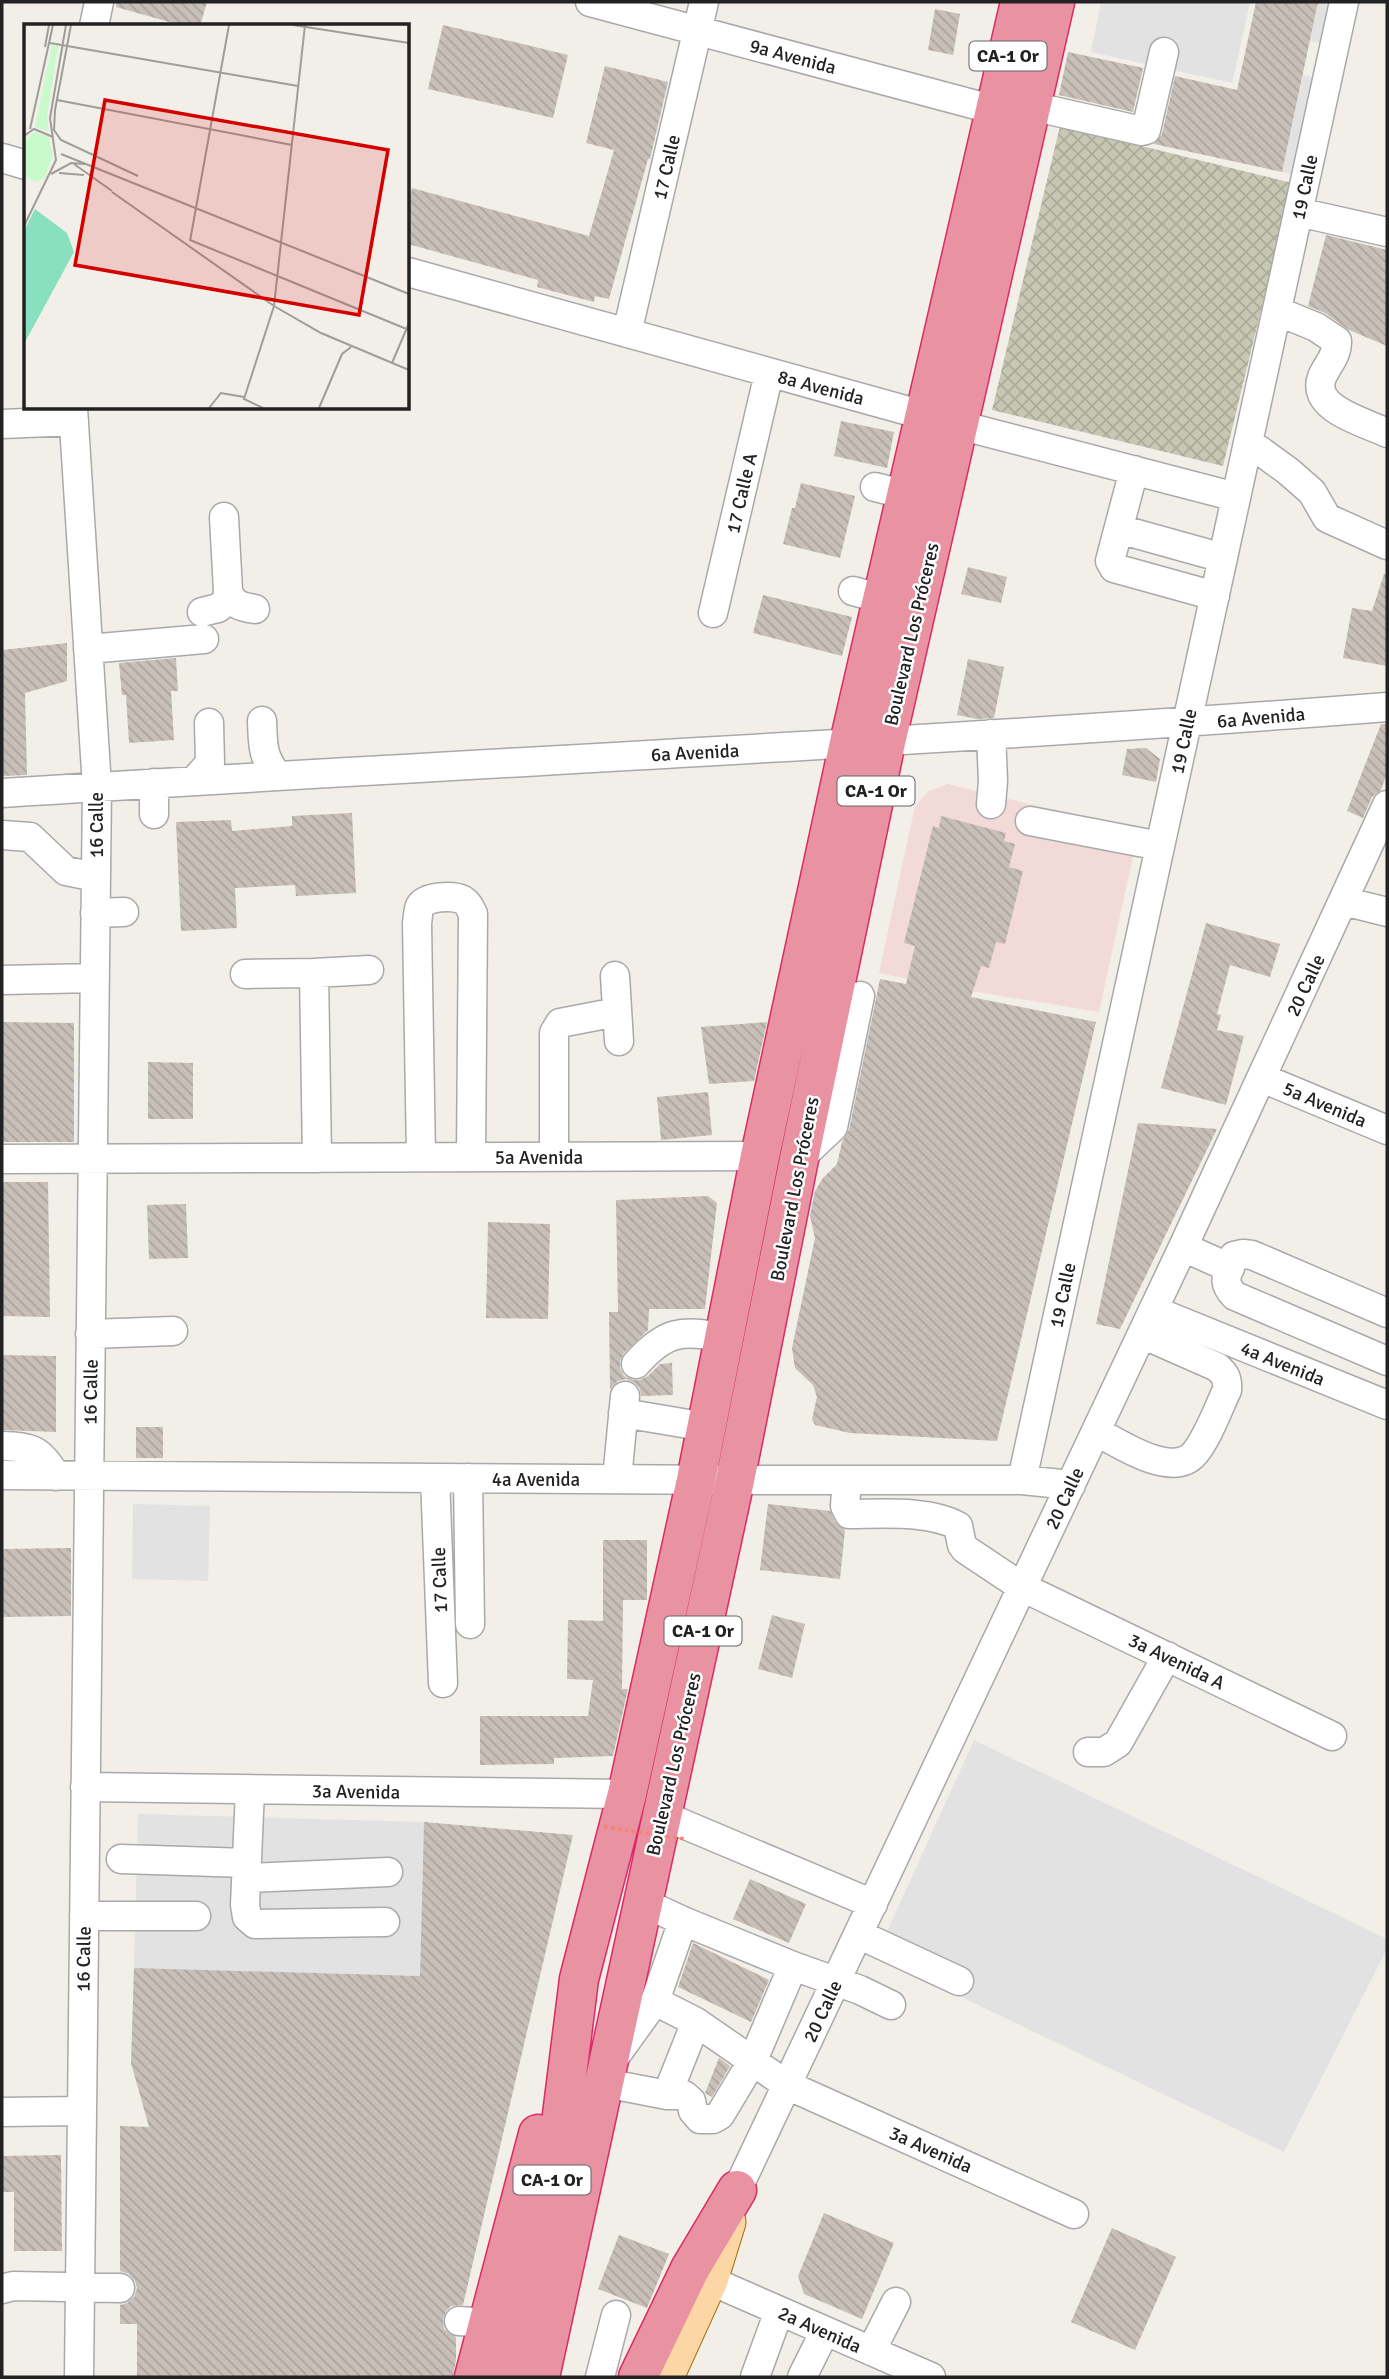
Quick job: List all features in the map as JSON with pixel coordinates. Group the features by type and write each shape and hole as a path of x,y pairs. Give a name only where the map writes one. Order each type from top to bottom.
{"highway":[{"name":"Boulevard Los Próceres","path":"1013,108 1020,2"},
{"name":"Boulevard Los Próceres","path":"540,2377 642,1902 674,1827 735,1480 886,742 942,421 1013,108 1055,2"},
{"name":"Boulevard Los Próceres","path":"510,2377 557,2155 579,1979 627,1794 696,1479 760,1156 849,743 868,595 891,491 942,421"},
{"path":"474,2377 474,2322 579,1979"},
{"path":"565,2377 606,2186 610,2139 606,2079"},
{"path":"638,2377 690,2269 737,2190"}],"main road":[{"path":"665,2377 709,2280 737,2190"}],"street":[{"path":"94,24 99,2"},
{"name":"9a Avenida","path":"590,2 1013,108 1142,131 1146,130 1164,51"},
{"name":"17 Calle","path":"627,333 704,2"},
{"name":"19 Calle","path":"1022,1480 1344,2"},
{"path":"2,158 24,164"},
{"path":"1298,212 1387,232"},
{"name":"8a Avenida","path":"410,273 942,421 1236,497"},
{"path":"1277,311 1316,327 1337,341 1336,352 1322,377 1320,388 1324,401 1387,433"},
{"name":"17 Calle A","path":"713,613 735,561 769,373"},
{"path":"2,425 74,414"},
{"name":"16 Calle","path":"74,414 97,787 79,2377"},
{"path":"1248,442 1312,492 1327,518 1387,545"},
{"path":"1134,470 1110,561 1114,568 1215,596"},
{"path":"88,649 203,626 227,601 224,517"},
{"path":"1119,529 1223,558"},
{"path":"228,591 232,600 241,607 256,609"},
{"name":"6a Avenida","path":"2,793 886,742 1387,707"},
{"path":"262,721 264,754 278,776"},
{"path":"194,781 210,763 209,723"},
{"path":"991,734 991,804"},
{"path":"154,783 154,814"},
{"name":"20 Calle","path":"737,2190 1183,1247 1387,805"},
{"path":"1030,821 1160,846"},
{"path":"2,835 30,837 66,871 96,877"},
{"path":"421,1157 417,923 420,906 428,899 460,898 467,903 473,914 471,1157"},
{"path":"1343,901 1387,912"},
{"path":"95,912 124,912"},
{"path":"245,974 369,970"},
{"path":"314,973 317,1158"},
{"path":"615,976 619,1041"},
{"path":"2,980 95,978"},
{"path":"799,1159 833,1127 860,996"},
{"path":"554,1157 556,1027 560,1023 617,1012"},
{"name":"5a Avenida","path":"1262,1078 1387,1130"},
{"name":"5a Avenida","path":"2,1159 760,1156"},
{"path":"1183,1247 1230,1268"},
{"path":"1387,1313 1252,1255 1234,1256 1226,1279 1227,1288 1236,1296 1387,1360"},
{"name":"4a Avenida","path":"1147,1322 1179,1321 1387,1405"},
{"path":"1096,1431 1153,1460 1178,1462 1194,1455 1227,1390 1228,1382 1217,1367 1147,1322"},
{"path":"90,1334 173,1331"},
{"path":"636,1364 653,1345 679,1333 724,1338"},
{"path":"617,1479 624,1405 706,1427"},
{"path":"2,1446 36,1450 45,1458 56,1476"},
{"name":"4a Avenida","path":"2,1475 1022,1480 1071,1485"},
{"name":"17 Calle","path":"435,1478 443,1683"},
{"path":"468,1478 470,1624"},
{"name":"3a Avenida A","path":"847,1480 845,1506 849,1514 886,1514 949,1521 958,1526 965,1549 1023,1587 1332,1735"},
{"path":"1088,1752 1104,1752 1118,1742 1167,1656"},
{"name":"3a Avenida","path":"85,1787 627,1794"},
{"path":"250,1790 245,1905 247,1917 255,1924 385,1922"},
{"path":"674,1827 873,1904"},
{"path":"121,1859 247,1871 388,1872"},
{"path":"642,1902 891,2005"},
{"path":"84,1916 196,1916"},
{"path":"683,1921 655,2001 606,2079 667,2095 684,2095 691,2101 693,2111 700,2119 713,2119 720,2115 753,2060 793,1966"},
{"path":"859,1934 958,1981"},
{"name":"3a Avenida","path":"655,2001 696,2022 787,2085 1074,2214"},
{"path":"667,2095 696,2022"},
{"path":"2,2112 82,2111"},
{"name":"2a Avenida","path":"709,2280 931,2377"},
{"path":"2,2289 13,2286 80,2298 120,2298"},
{"path":"871,2351 896,2302"},
{"path":"755,2377 779,2311"},
{"path":"600,2377 616,2315"},
{"path":"802,2377 825,2331"}],"path":[{"path":"604,1827 674,1827"}],"shaded area":[{"path":"1101,2 1250,2 1232,83 1091,52"},
{"path":"1318,2 1332,2 1323,44 1310,41"},
{"path":"1303,75 1317,78 1296,175 1282,172"},
{"path":"1060,126 1292,183 1223,466 992,410"},
{"path":"948,784 1131,829 1135,847 1099,1012 879,973 915,806 929,791"},
{"path":"133,1504 210,1506 208,1581 132,1579"},
{"path":"974,1740 1387,1939 1387,1949 1284,2152 876,1956"},
{"path":"138,1814 424,1822 420,1976 134,1968"}],"building":[{"path":"116,2 207,2 201,24 173,24 116,7"},
{"path":"1256,2 1318,2 1282,172 1154,144 1162,134 1175,76 1237,90"},
{"path":"935,9 960,14 953,55 928,50"},
{"path":"443,25 568,55 553,118 428,89"},
{"path":"1068,52 1143,68 1133,112 1059,95"},
{"path":"605,66 668,82 650,159 609,299 595,296 594,302 537,287 538,280 410,245 412,188 589,236 614,150 586,143"},
{"path":"1326,235 1387,250 1387,346 1349,330 1325,313 1308,306"},
{"path":"841,421 894,432 887,468 834,456"},
{"path":"801,483 855,496 840,558 783,544"},
{"path":"968,567 1007,577 1001,603 961,594"},
{"path":"1384,574 1387,574 1387,666 1343,658 1352,608 1372,611"},
{"path":"763,595 852,617 842,656 753,633"},
{"path":"67,643 67,681 25,693 27,775 2,776 2,650"},
{"path":"176,658 178,691 171,691 174,740 129,743 126,695 122,695 119,663"},
{"path":"968,659 1004,667 994,718 977,719 957,715"},
{"path":"1381,724 1387,724 1387,773 1381,790 1372,797 1363,818 1347,811"},
{"path":"1146,748 1160,759 1156,782 1122,775 1127,749"},
{"path":"352,813 356,893 296,896 295,885 235,888 237,928 181,931 176,822 231,820 232,831 292,826 292,816"},
{"path":"941,816 1006,833 1004,841 1015,844 1009,867 1023,871 1005,944 996,942 989,968 981,966 971,997 1096,1022 997,1441 850,1433 815,1425 812,1419 817,1397 813,1385 795,1368 792,1348 815,1238 810,1216 815,1191 837,1164 842,1142 849,1130 880,979 906,984 915,946 904,943 933,826 939,828"},
{"path":"1206,923 1280,944 1270,977 1230,965 1217,1014 1221,1015 1217,1030 1244,1036 1226,1105 1161,1088"},
{"path":"2,1022 74,1023 74,1142 2,1142"},
{"path":"767,1022 754,1081 709,1084 701,1027"},
{"path":"148,1062 193,1063 193,1119 148,1119"},
{"path":"708,1092 712,1135 661,1140 657,1097"},
{"path":"1138,1123 1217,1129 1120,1329 1096,1324"},
{"path":"2,1182 48,1182 50,1317 2,1316"},
{"path":"708,1196 717,1203 705,1309 649,1309 648,1330 624,1353 620,1361 624,1376 633,1380 648,1376 660,1364 672,1363 673,1395 641,1396 635,1383 626,1379 618,1381 610,1389 609,1312 618,1312 616,1200"},
{"path":"186,1204 188,1258 149,1259 147,1205"},
{"path":"488,1222 550,1224 548,1319 486,1318"},
{"path":"2,1355 56,1356 56,1432 2,1430"},
{"path":"136,1427 163,1427 163,1458 136,1458"},
{"path":"768,1504 830,1511 835,1522 845,1530 840,1579 760,1570"},
{"path":"603,1540 647,1540 647,1600 623,1600 622,1689 628,1689 613,1756 554,1758 554,1764 480,1765 480,1716 588,1716 593,1680 567,1679 568,1620 603,1621"},
{"path":"71,1548 71,1616 2,1617 2,1549"},
{"path":"772,1615 805,1624 792,1678 758,1669"},
{"path":"424,1822 573,1835 463,2305 451,2306 443,2319 444,2329 456,2337 453,2377 137,2377 137,2324 120,2324 120,2305 134,2297 137,2288 129,2274 120,2271 120,2126 149,2127 131,2063 134,1968 420,1976"},
{"path":"750,1879 806,1904 789,1943 733,1919"},
{"path":"693,1943 769,1980 751,2022 678,1987"},
{"path":"719,2058 730,2066 712,2097 705,2093"},
{"path":"61,2155 62,2251 14,2251 14,2192 2,2192 2,2156"},
{"path":"824,2213 894,2243 862,2319 804,2294 798,2276"},
{"path":"1112,2228 1176,2257 1135,2350 1071,2322"},
{"path":"619,2235 669,2254 647,2308 598,2289"}]}
